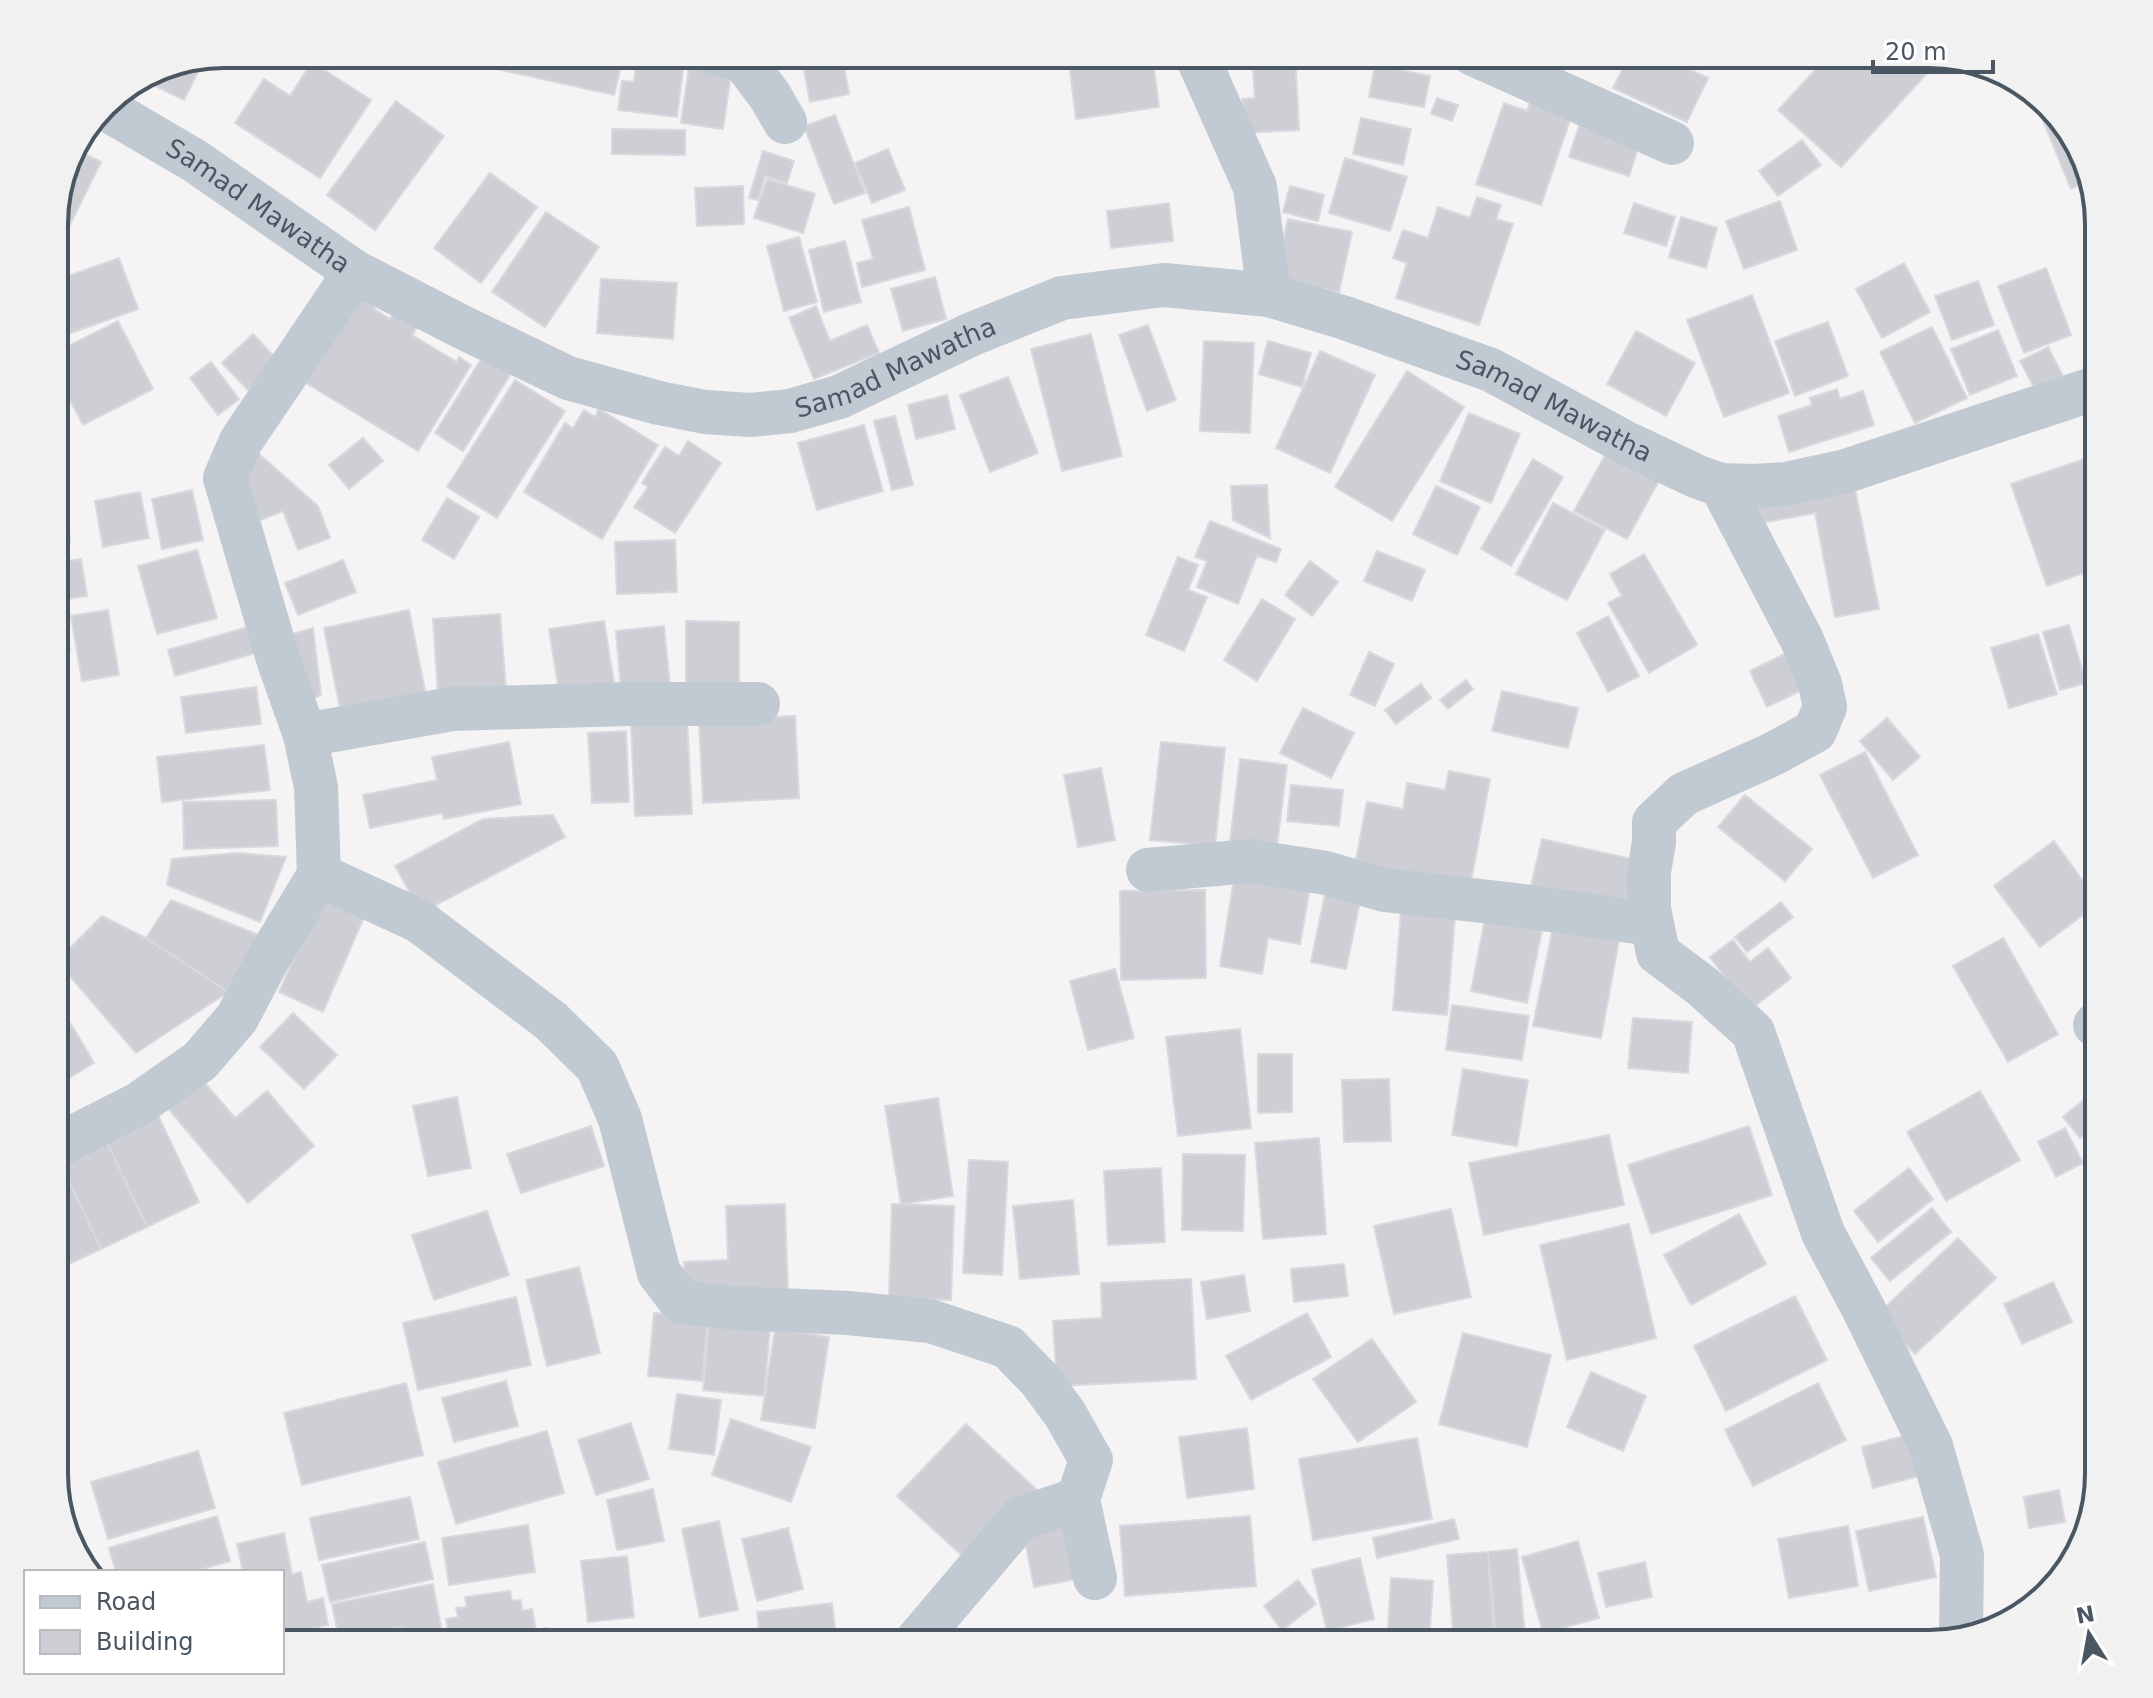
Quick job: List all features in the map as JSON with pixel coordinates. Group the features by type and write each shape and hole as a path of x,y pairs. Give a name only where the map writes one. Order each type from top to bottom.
{"street":[{"path":"749,68 785,122"},
{"path":"1202,68 1255,187 1269,295"},
{"path":"1504,68 1672,143"},
{"name":"Samad Mawatha","path":"114,114 195,161 355,272 568,378 659,403 705,412 750,415 790,411 839,397 972,334 1062,298 1164,285 1269,295 1345,318 1491,370 1628,444 1721,485"},
{"path":"68,1140 137,1105 200,1061 237,1018 268,959 319,875 316,787 305,735 279,662 225,478 241,441 355,272"},
{"path":"1961,1627 1962,1555 1931,1446 1823,1233 1753,1032 1702,986 1658,953 1649,909 1654,822 1684,794 1773,754 1815,731 1825,707 1820,684 1802,640 1721,485 1786,484 1831,475 2085,392"},
{"path":"305,735 452,709 758,704"},
{"path":"1148,870 1250,861 1326,873 1384,890 1651,924"},
{"path":"319,875 419,921 551,1021 597,1066 620,1119 659,1273 681,1302 930,1321 1008,1347 1040,1380 1065,1414 1091,1460 1078,1499 1095,1578"},
{"path":"926,1630 1020,1519 1078,1499"}],"building":[{"path":"308,68 321,68 371,100 320,178 235,123 264,79 290,96"},
{"path":"492,68 621,68 614,95"},
{"path":"636,68 683,68 677,117 618,110 622,81 634,82"},
{"path":"689,68 731,74 723,129 681,123"},
{"path":"804,68 844,68 849,94 810,102"},
{"path":"1070,68 1154,68 1159,107 1076,119"},
{"path":"1253,68 1296,68 1299,130 1245,133 1242,99 1255,98"},
{"path":"1374,68 1430,76 1424,107 1369,97"},
{"path":"1623,68 1686,68 1708,78 1687,122 1613,88"},
{"path":"1817,68 1932,68 1841,167 1778,110"},
{"path":"199,70 184,100 153,85"},
{"path":"1532,97 1573,111 1541,205 1476,184 1504,103 1527,111"},
{"path":"1437,98 1458,105 1452,121 1431,114"},
{"path":"396,101 444,136 375,230 327,195"},
{"path":"835,115 865,193 834,204 804,126"},
{"path":"1582,117 1642,136 1629,176 1569,157"},
{"path":"2042,117 2059,137 2073,164 2080,185 2071,189"},
{"path":"1361,118 1411,129 1403,165 1353,154"},
{"path":"612,129 685,130 685,155 612,154"},
{"path":"1802,140 1821,165 1778,196 1759,171"},
{"path":"888,149 905,190 872,203 855,163"},
{"path":"763,151 794,161 787,183 765,176 758,200 749,198"},
{"path":"84,155 101,162 68,229 73,184"},
{"path":"1345,158 1407,177 1390,231 1329,213"},
{"path":"490,173 537,207 481,283 434,248"},
{"path":"767,179 815,194 803,233 754,218"},
{"path":"743,186 744,224 697,226 695,188"},
{"path":"1290,186 1324,195 1318,221 1283,212"},
{"path":"1477,197 1501,205 1496,219 1513,224 1479,325 1396,298 1407,263 1393,258 1403,230 1428,238 1438,207 1470,218"},
{"path":"1780,201 1797,250 1744,269 1726,221"},
{"path":"1169,203 1173,241 1111,248 1107,211"},
{"path":"1634,203 1675,217 1666,246 1624,233"},
{"path":"909,207 925,270 862,287 857,263 873,259 862,220"},
{"path":"546,212 599,247 545,327 492,292"},
{"path":"1681,217 1717,228 1706,268 1669,257"},
{"path":"1288,219 1352,232 1339,292 1275,279"},
{"path":"799,237 817,302 784,311 767,246"},
{"path":"845,241 861,302 824,312 809,250"},
{"path":"119,258 138,309 68,334 68,276"},
{"path":"1904,263 1930,312 1882,338 1856,289"},
{"path":"2046,268 2071,335 2024,353 1998,286"},
{"path":"935,277 946,319 903,331 891,289"},
{"path":"601,279 677,283 673,339 597,333"},
{"path":"1978,281 1994,325 1952,340 1935,296"},
{"path":"358,289 379,301 374,309 390,319 394,313 417,327 412,335 457,362 459,357 471,365 418,451 301,380"},
{"path":"1752,295 1789,393 1724,417 1687,320"},
{"path":"816,306 830,341 867,325 879,353 814,379 789,318"},
{"path":"118,321 153,389 83,425 68,396 68,346"},
{"path":"1828,322 1848,376 1795,396 1775,341"},
{"path":"1148,325 1176,400 1147,411 1119,335"},
{"path":"1932,327 1967,398 1915,423 1880,352"},
{"path":"1998,330 2017,376 1970,395 1951,349"},
{"path":"1636,331 1695,363 1666,416 1607,384"},
{"path":"253,334 279,362 248,390 222,363"},
{"path":"1091,334 1122,456 1062,471 1031,349"},
{"path":"1204,341 1254,343 1250,433 1200,431"},
{"path":"1268,341 1311,353 1302,387 1259,374"},
{"path":"2048,347 2066,382 2039,396 2020,361"},
{"path":"1320,351 1375,375 1330,473 1276,448"},
{"path":"483,356 511,373 463,451 435,433"},
{"path":"211,362 239,399 218,415 190,378"},
{"path":"1407,371 1464,407 1392,521 1335,487"},
{"path":"1008,377 1038,453 990,472 960,395"},
{"path":"515,380 565,411 497,518 447,487"},
{"path":"1837,389 1840,399 1863,391 1874,425 1789,452 1778,416 1812,405 1810,398"},
{"path":"947,395 955,429 916,439 908,405"},
{"path":"599,409 658,445 602,539 524,492 565,423 573,428 584,410 595,417"},
{"path":"1469,413 1520,434 1491,503 1440,481"},
{"path":"895,416 913,485 892,490 874,421"},
{"path":"864,425 883,491 817,510 798,443"},
{"path":"363,438 383,461 349,489 329,465"},
{"path":"688,441 721,463 675,533 634,507 648,487 642,483 665,447 679,456"},
{"path":"1608,450 1661,477 1627,539 1574,511"},
{"path":"258,453 318,506 330,538 298,550 283,511 253,523 235,479"},
{"path":"1533,459 1563,477 1511,566 1481,549"},
{"path":"2085,459 2085,573 2047,586 2011,484"},
{"path":"1854,484 1879,609 1835,617 1815,513 1761,523 1757,502"},
{"path":"1267,485 1270,538 1233,520 1231,486"},
{"path":"1436,486 1480,507 1457,555 1413,534"},
{"path":"192,490 203,540 162,549 152,499"},
{"path":"140,492 149,538 103,547 95,501"},
{"path":"447,498 479,517 454,559 422,540"},
{"path":"1553,503 1605,530 1567,600 1516,574"},
{"path":"1210,521 1281,549 1276,562 1257,556 1238,604 1197,587 1207,561 1195,557"},
{"path":"675,540 677,592 617,594 615,542"},
{"path":"197,550 217,618 157,634 138,566"},
{"path":"1377,551 1425,570 1412,601 1364,581"},
{"path":"1644,554 1697,645 1649,673 1608,603 1622,596 1610,574"},
{"path":"1178,557 1198,565 1188,590 1207,597 1184,651 1146,635"},
{"path":"81,559 87,596 68,599 68,561"},
{"path":"343,560 356,592 298,615 285,583"},
{"path":"1310,561 1338,582 1312,616 1285,595"},
{"path":"1262,599 1295,619 1257,681 1224,660"},
{"path":"108,610 119,675 82,681 71,616"},
{"path":"409,610 426,696 341,713 324,628"},
{"path":"500,614 506,690 438,695 433,619"},
{"path":"1608,616 1639,676 1608,692 1577,633"},
{"path":"604,621 614,683 559,691 549,629"},
{"path":"686,621 739,622 739,693 686,693"},
{"path":"255,625 263,651 175,676 168,650"},
{"path":"2069,625 2085,683 2060,690 2043,632"},
{"path":"664,626 670,686 621,691 616,631"},
{"path":"313,628 321,695 301,703 279,638"},
{"path":"2038,634 2057,694 2009,708 1991,648"},
{"path":"1369,652 1394,664 1375,706 1350,695"},
{"path":"1785,654 1802,690 1767,707 1750,671"},
{"path":"1466,680 1473,689 1448,709 1440,700"},
{"path":"1421,684 1431,698 1396,724 1385,710"},
{"path":"256,687 261,724 186,733 181,697"},
{"path":"1502,691 1578,708 1568,748 1492,731"},
{"path":"1303,708 1354,733 1331,778 1280,753"},
{"path":"795,716 799,798 703,803 699,720"},
{"path":"1887,718 1920,757 1893,780 1860,741"},
{"path":"687,720 692,814 635,816 631,722"},
{"path":"626,731 629,802 592,803 588,733"},
{"path":"509,742 521,804 444,819 442,813 370,828 363,795 437,780 432,757"},
{"path":"1161,742 1225,748 1215,846 1150,840"},
{"path":"264,745 270,790 162,802 157,757"},
{"path":"1865,752 1918,855 1873,878 1820,775"},
{"path":"1240,759 1287,765 1277,846 1230,841"},
{"path":"1101,768 1115,840 1078,847 1064,775"},
{"path":"1449,771 1490,779 1470,887 1355,865 1367,802 1403,809 1407,783 1445,790"},
{"path":"1291,785 1343,790 1339,826 1287,821"},
{"path":"1745,795 1812,849 1785,881 1718,827"},
{"path":"276,800 278,846 184,849 183,802"},
{"path":"553,815 565,837 421,913 395,866 483,819"},
{"path":"1542,839 1636,860 1624,911 1530,890"},
{"path":"2054,841 2085,884 2085,913 2040,947 1994,886"},
{"path":"236,853 286,857 260,922 167,885 172,859"},
{"path":"1235,873 1310,887 1300,944 1268,938 1262,974 1220,966"},
{"path":"1205,890 1206,978 1121,980 1120,891"},
{"path":"1325,894 1360,901 1346,969 1311,962"},
{"path":"321,898 364,917 323,1012 279,992"},
{"path":"171,900 259,935 228,992 146,938"},
{"path":"1781,902 1793,917 1747,952 1735,937"},
{"path":"1401,912 1455,916 1447,1015 1393,1010"},
{"path":"102,916 146,938 228,992 136,1053 68,974 68,950"},
{"path":"1485,919 1542,930 1527,1003 1471,991"},
{"path":"1553,927 1619,940 1601,1038 1533,1026"},
{"path":"2003,938 2058,1034 2008,1062 1953,966"},
{"path":"1733,940 1750,962 1768,948 1791,978 1750,1010 1710,957"},
{"path":"1115,969 1134,1038 1088,1050 1070,981"},
{"path":"1452,1005 1529,1016 1522,1060 1446,1050"},
{"path":"293,1013 337,1055 304,1089 260,1047"},
{"path":"1633,1018 1692,1022 1688,1073 1628,1068"},
{"path":"71,1024 94,1063 68,1079 68,1026"},
{"path":"1240,1029 1251,1128 1178,1136 1166,1037"},
{"path":"1258,1054 1292,1054 1292,1112 1258,1113"},
{"path":"1463,1069 1528,1080 1517,1146 1452,1135"},
{"path":"200,1077 235,1118 267,1091 314,1146 248,1203 166,1106"},
{"path":"1389,1079 1391,1141 1344,1142 1342,1080"},
{"path":"1980,1091 2020,1160 1946,1201 1907,1132"},
{"path":"457,1097 471,1168 428,1176 413,1106"},
{"path":"938,1098 953,1196 901,1204 885,1106"},
{"path":"2085,1099 2085,1134 2080,1138 2063,1117"},
{"path":"156,1111 199,1202 147,1227 104,1136"},
{"path":"591,1126 604,1166 521,1193 507,1154"},
{"path":"1749,1126 1772,1195 1651,1234 1628,1165"},
{"path":"2065,1128 2083,1163 2056,1177 2038,1142"},
{"path":"1609,1135 1624,1205 1484,1235 1469,1163"},
{"path":"104,1136 147,1227 101,1249 68,1179 68,1153"},
{"path":"1319,1138 1326,1234 1263,1239 1255,1143"},
{"path":"1183,1154 1245,1155 1243,1231 1182,1230"},
{"path":"969,1160 1008,1162 1002,1275 963,1273"},
{"path":"1161,1168 1165,1242 1108,1245 1104,1171"},
{"path":"1909,1168 1933,1199 1878,1242 1854,1211"},
{"path":"68,1179 101,1249 68,1264"},
{"path":"1073,1200 1079,1274 1020,1279 1013,1206"},
{"path":"785,1204 788,1296 685,1288 684,1262 728,1260 726,1206"},
{"path":"892,1204 954,1206 951,1300 889,1298"},
{"path":"1932,1208 1951,1232 1890,1281 1871,1258"},
{"path":"1451,1209 1471,1297 1394,1314 1374,1226"},
{"path":"487,1211 509,1275 434,1300 412,1235"},
{"path":"1739,1214 1766,1264 1691,1305 1664,1255"},
{"path":"1629,1224 1656,1338 1567,1360 1540,1245"},
{"path":"1958,1238 1996,1278 1915,1354 1877,1315"},
{"path":"1344,1264 1348,1296 1294,1302 1291,1269"},
{"path":"579,1267 600,1353 547,1366 526,1280"},
{"path":"1244,1275 1250,1311 1207,1319 1201,1282"},
{"path":"1191,1279 1196,1379 1057,1386 1053,1321 1102,1318 1101,1283"},
{"path":"2053,1282 2072,1322 2022,1344 2004,1304"},
{"path":"1795,1296 1827,1360 1726,1411 1694,1346"},
{"path":"516,1297 531,1365 418,1390 403,1323"},
{"path":"654,1313 708,1318 702,1381 648,1376"},
{"path":"1307,1313 1331,1357 1251,1400 1226,1356"},
{"path":"709,1323 770,1329 764,1396 703,1390"},
{"path":"775,1329 829,1337 815,1428 761,1420"},
{"path":"1463,1333 1551,1355 1527,1447 1439,1424"},
{"path":"1372,1339 1416,1402 1358,1442 1313,1379"},
{"path":"1591,1372 1646,1396 1623,1451 1567,1427"},
{"path":"506,1381 518,1426 454,1442 442,1398"},
{"path":"406,1383 423,1455 302,1485 284,1413"},
{"path":"1818,1383 1846,1440 1753,1486 1725,1430"},
{"path":"677,1394 721,1400 714,1455 669,1449"},
{"path":"731,1419 811,1447 791,1502 712,1475"},
{"path":"631,1423 649,1479 596,1495 578,1440"},
{"path":"966,1424 1037,1490 969,1562 897,1496"},
{"path":"1247,1428 1254,1489 1187,1498 1179,1437"},
{"path":"547,1431 564,1493 456,1524 438,1462"},
{"path":"1908,1435 1919,1476 1873,1488 1862,1447"},
{"path":"1417,1438 1432,1519 1313,1540 1299,1459"},
{"path":"198,1451 215,1508 108,1539 91,1482"},
{"path":"653,1489 664,1541 617,1550 607,1500"},
{"path":"2059,1490 2065,1522 2029,1528 2024,1497"},
{"path":"410,1497 419,1539 319,1560 310,1518"},
{"path":"217,1516 230,1561 199,1570 115,1570 109,1548"},
{"path":"1250,1516 1256,1586 1125,1596 1120,1526"},
{"path":"1066,1517 1077,1579 1034,1587 1022,1525"},
{"path":"1923,1517 1936,1577 1869,1591 1856,1531"},
{"path":"1454,1519 1459,1539 1377,1558 1373,1538"},
{"path":"719,1521 738,1610 700,1617 682,1529"},
{"path":"528,1525 535,1572 449,1585 442,1538"},
{"path":"1848,1526 1858,1586 1789,1598 1778,1539"},
{"path":"788,1528 803,1589 757,1601 742,1539"},
{"path":"284,1533 292,1574 301,1572 307,1602 323,1598 328,1625 284,1630 284,1570 243,1570 237,1544"},
{"path":"1578,1541 1599,1618 1554,1630 1542,1630 1522,1557"},
{"path":"425,1542 433,1579 330,1602 322,1565"},
{"path":"1517,1549 1524,1630 1495,1630 1488,1552"},
{"path":"1488,1552 1494,1630 1453,1630 1447,1555"},
{"path":"627,1556 634,1617 588,1622 581,1561"},
{"path":"1360,1558 1374,1619 1327,1630 1312,1570"},
{"path":"1645,1562 1652,1597 1606,1607 1598,1573"},
{"path":"1391,1578 1433,1581 1430,1630 1388,1630"},
{"path":"1298,1580 1316,1604 1282,1630 1264,1606"},
{"path":"433,1584 441,1630 402,1630 401,1627 337,1630 332,1604"},
{"path":"510,1591 512,1601 521,1600 522,1611 532,1609 536,1630 448,1630 446,1619 458,1617 456,1608 467,1607 465,1597"},
{"path":"832,1603 835,1630 759,1630 757,1612"}]}
